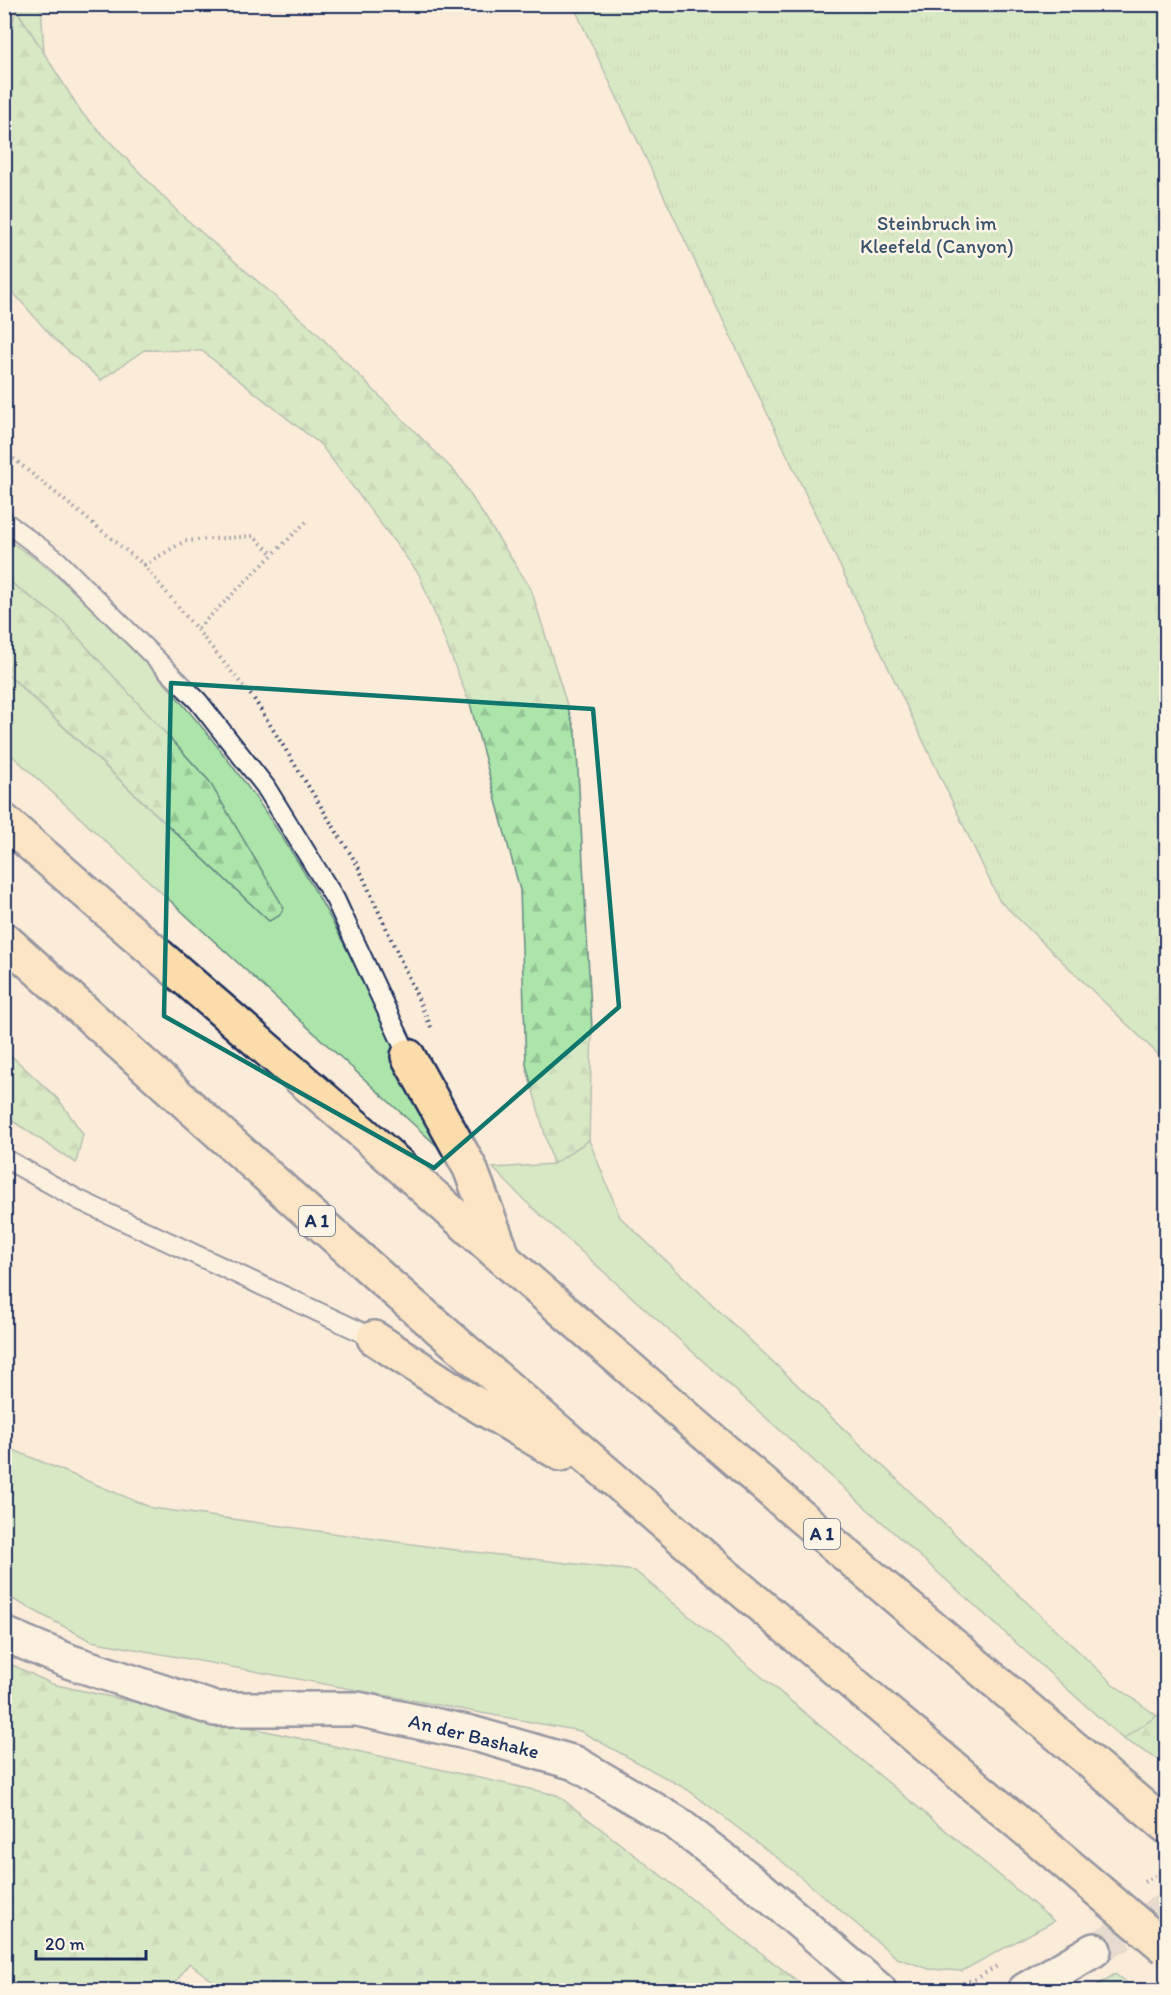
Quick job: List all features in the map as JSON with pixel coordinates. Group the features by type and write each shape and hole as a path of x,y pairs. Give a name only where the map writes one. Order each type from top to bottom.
{"highway":[{"name":"A 1","path":"4,821 792,1509 1154,1816"},
{"name":"A 1","path":"4,939 382,1279 635,1497 1167,1948"},
{"path":"408,1056 470,1168 505,1260"},
{"path":"374,1338 464,1397 635,1497"}],"street":[{"name":"An der Bashake","path":"4,1634 71,1662 215,1709 357,1709 471,1732 575,1762 675,1822 759,1887 879,1990"},
{"path":"1025,1990 1094,1950"}],"lane":[{"path":"4,521 58,561 198,701 265,786 335,899 408,1056"},
{"path":"4,1158 79,1200 374,1338"}],"path":[{"path":"198,628 307,521"},
{"path":"144,565 185,541 253,536 274,555"}],"highlighted area":[{"path":"171,683 593,709 619,1007 434,1168 164,1016"}],"green space":[{"path":"15,5 41,5 44,53 16,9"},
{"name":"Steinbruch im Kleefeld (Canyon)","path":"573,5 1166,5 1166,1062 999,900"},
{"path":"16,9 82,113 178,212 316,332 457,474 531,589 576,734 592,1029 589,1140 553,1164 526,1065 520,890 471,707 419,574 321,445 202,351 144,350 101,380 54,339 11,290 5,290 4,62"},
{"path":"5,538 53,573 132,648 199,723 260,804 288,846 332,922 448,1156 5,749 4,671 269,921 209,781 62,620 5,578"},
{"path":"4,578 62,620 209,781 284,908 279,916 269,921 5,671"},
{"path":"4,1049 59,1100 83,1134 76,1163 5,1116"},
{"path":"589,1140 620,1217 1113,1684 1157,1716 1123,1739 524,1200 493,1168 553,1164"},
{"path":"4,1446 152,1508 448,1549 635,1571 1054,1921 962,1971 929,1969 897,1958 784,1863 688,1790 580,1731 91,1641 5,1595"},
{"path":"4,1661 52,1684 557,1795 809,1990 225,1990 189,1963 171,1990 5,1990"},
{"path":"1166,1713 1166,1764 1123,1739 1157,1716"},
{"path":"1115,1974 1136,1990 1090,1990"}],"tunnel":[{"path":"1094,1950 1166,1909"}]}
